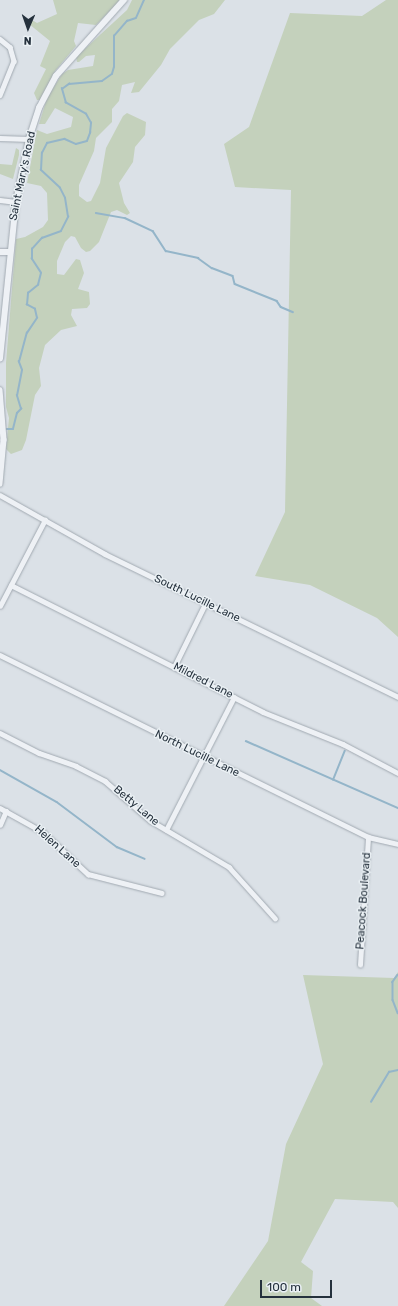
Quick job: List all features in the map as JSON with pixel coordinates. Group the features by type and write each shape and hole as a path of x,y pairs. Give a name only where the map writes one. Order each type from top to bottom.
{"street":[{"name":"Saint Mary's Road","path":"0,359 16,202 29,139 44,96 56,76 124,0"},
{"path":"0,39 10,47 14,61 0,95"},
{"path":"0,138 29,139"},
{"path":"0,200 16,202"},
{"path":"0,252 10,252"},
{"path":"0,390 4,440 0,484"},
{"name":"South Lucille Lane","path":"0,495 105,554 398,697"},
{"path":"0,606 45,520"},
{"name":"Mildred Lane","path":"11,585 278,719 349,746 398,773"},
{"path":"174,667 205,604"},
{"name":"North Lucille Lane","path":"0,655 203,757 368,837 398,844"},
{"path":"166,830 234,697"},
{"name":"Betty Lane","path":"0,733 39,753 91,772 110,784 146,817 229,867 275,918"},
{"name":"Helen Lane","path":"0,808 43,832 88,874 162,894"},
{"path":"0,824 6,811"},
{"name":"Peacock Boulevard","path":"360,965 368,837"}],"green space":[{"path":"53,0 121,0 96,25 78,23 74,41 76,46 55,71 40,100 37,100 34,93 46,69 40,66 50,41 29,24 32,20 37,23 57,14"},
{"path":"132,0 225,0 214,14 199,20 170,49 161,65 139,92 131,93 135,82 122,85 119,101 112,109 112,122 96,138 94,151 79,185 79,196 87,202 91,201 100,183 106,148 123,116 127,113 146,122 145,135 135,147 133,162 119,183 124,203 130,213 127,215 117,210 111,212 99,242 90,251 86,252 81,248 75,237 71,236 65,242 57,261 57,274 64,275 76,259 80,260 84,273 78,289 89,292 90,304 87,308 72,309 71,315 77,326 61,330 45,345 39,368 41,386 35,395 26,440 22,450 11,454 6,449 9,418 6,407 6,363 16,239 25,237 43,227 48,220 47,193 41,186 27,183 37,130 47,134 71,127 73,117 55,108 45,124 39,124 47,98 62,74 68,70 93,66 95,55 86,56 79,62 77,62 76,57 127,10"},
{"path":"386,0 398,0 398,637 377,618 310,585 255,576 285,512 291,190 235,187 224,144 249,127 290,13 362,16"},
{"path":"16,148 19,150 19,155 13,179 0,174 0,164 12,165"},
{"path":"398,972 398,1208 393,1202 335,1199 301,1262 313,1271 311,1298 322,1306 224,1306 268,1241 286,1144 323,1064 303,975 394,978"}],"waterway":[{"path":"4,429 13,429 17,413 21,409 17,396 22,370 19,362 27,333 37,318 35,309 27,305 28,293 38,285 41,273 32,259 32,249 42,238 61,231 68,217 65,198 60,188 41,170 42,153 47,143 65,139 76,144 87,141 90,133 91,123 86,114 66,103 62,89 69,84 102,81 112,74 114,67 114,36 127,21 136,18 144,0"},
{"path":"96,213 125,218 153,231 166,251 198,258 212,268 233,276 235,284 277,301 281,307 293,312"},
{"path":"246,741 398,808"},
{"path":"333,780 345,751"},
{"path":"0,770 57,802 117,847 145,859"},
{"path":"398,975 393,982 393,1000 398,1013"},
{"path":"371,1102 389,1072 398,1070"}]}
